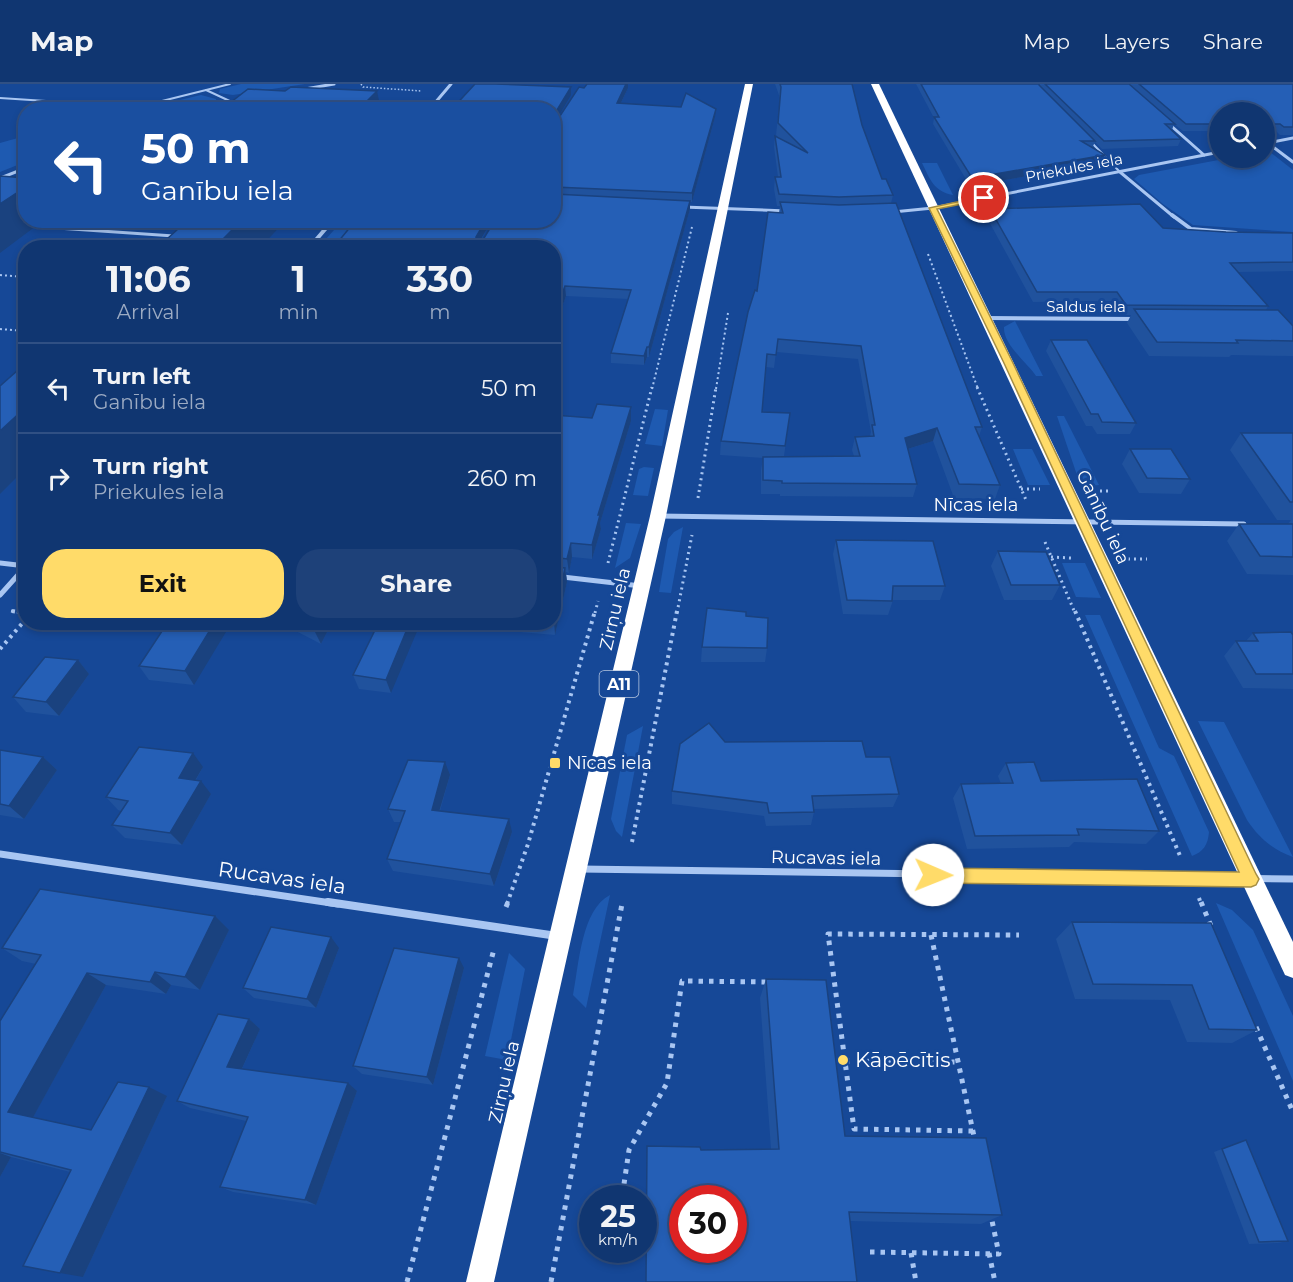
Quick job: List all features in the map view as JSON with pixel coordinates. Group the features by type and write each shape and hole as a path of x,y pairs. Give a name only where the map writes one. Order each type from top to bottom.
{"highway":[{"name":"Zirņu iela","path":"480,1282 658,516 749,84"},
{"name":"Ganību iela","path":"874,84 1293,967"}],"street":[{"path":"298,90 334,84"},
{"path":"436,102 451,84"},
{"path":"1169,124 1204,155"},
{"path":"1275,141 1293,138"},
{"path":"1275,149 1293,162"},
{"name":"Priekules iela","path":"891,212 933,208 1209,154"},
{"path":"0,178 18,171"},
{"path":"1120,172 1160,207 1191,229 1244,233"},
{"path":"673,206 792,211"},
{"path":"316,240 326,228"},
{"name":"Saldus iela","path":"987,318 1139,319"},
{"name":"Nīcas iela","path":"658,516 1246,524"},
{"path":"0,563 18,565"},
{"path":"0,595 18,575"},
{"path":"561,577 642,586"},
{"name":"Rucavas iela","path":"0,854 559,937"},
{"name":"Rucavas iela","path":"575,869 1293,879"}],"lane":[{"path":"158,102 230,84"},
{"path":"206,90 232,102"},
{"path":"0,98 61,102"},
{"path":"1088,139 1120,172"},
{"path":"57,228 183,237"}],"path":[{"path":"361,84 363,87 423,91"},
{"path":"909,211 925,244 941,295 988,416 1214,933"},
{"path":"607,569 694,218"},
{"path":"0,275 18,276"},
{"path":"697,502 729,306"},
{"path":"0,329 18,330"},
{"path":"1021,489 1050,489"},
{"path":"632,842 692,534"},
{"path":"1051,557 1081,558"},
{"path":"1118,559 1147,559"},
{"path":"509,896 528,844 600,595"},
{"path":"0,649 18,628"},
{"path":"551,1282 622,904"},
{"path":"973,1131 854,1129 828,934 1018,935"},
{"path":"931,935 977,1153"},
{"path":"624,1184 629,1150 667,1083 682,981 776,982"},
{"path":"823,983 835,984"},
{"path":"407,1282 485,985"},
{"path":"1251,1017 1293,1112"},
{"path":"845,1060 958,1062"},
{"path":"870,1252 999,1254 989,1209"},
{"path":"911,1253 916,1282"},
{"path":"989,1253 995,1282"}],"shaded area":[{"path":"241,84 305,84 233,95 219,93 220,89"},
{"path":"201,95 216,99 216,102 171,102"},
{"path":"18,138 18,165 0,172 0,143"},
{"path":"1275,156 1293,170 1293,232 1193,225 1163,204 1134,179 1139,175 1209,162 1209,168 1275,168"},
{"path":"922,163 937,163 953,195 937,187"},
{"path":"336,228 350,228 340,240 325,240"},
{"path":"1015,321 1043,376 1036,376 1007,340 1004,327"},
{"path":"655,409 668,410 662,446 645,444"},
{"path":"1057,416 1064,416 1099,485 1081,487"},
{"path":"1013,449 1032,449 1050,485 1028,485"},
{"path":"654,468 648,496 633,495 639,469"},
{"path":"626,523 641,524 630,558 615,568"},
{"path":"683,527 671,593 659,592 668,539"},
{"path":"1062,563 1085,563 1101,598 1076,597"},
{"path":"1085,615 1100,615 1159,748 1174,756 1209,832 1202,850 1192,856"},
{"path":"1198,721 1224,722 1293,857 1267,843 1247,820"},
{"path":"643,726 622,837 616,831 611,819 627,735"},
{"path":"610,895 586,1008 573,995 583,939 593,913 600,902"},
{"path":"1216,903 1232,910 1253,930 1293,1016 1293,1081"},
{"path":"509,953 525,969 507,1060 485,1056"}],"building":[{"path":"475,84 571,87 561,103 458,102"},
{"path":"587,84 626,84 617,103 681,107 686,93 716,109 692,193 561,187 561,114 579,87 584,88"},
{"path":"780,84 852,84 862,125 882,179 886,179 893,195 839,197 779,194 775,177 781,177 775,136 808,153 778,123"},
{"path":"921,84 1039,84 1095,141 1081,141 1105,155 972,178 934,117 939,117"},
{"path":"1045,84 1129,84 1175,124 1165,124 1181,139 1104,141"},
{"path":"1139,84 1293,84 1293,127 1275,124 1275,102 1209,102 1209,124 1186,124"},
{"path":"291,87 377,91 366,102 231,102 248,89 285,91"},
{"path":"0,176 18,177 18,192 0,204"},
{"path":"561,194 690,201 649,347 644,356 611,353 631,290 565,286 561,297 561,240 483,240 490,228 561,228"},
{"path":"780,202 839,205 896,203 982,427 975,427 1000,485 959,484 937,428 905,438 917,484 782,483 782,481 763,480 763,457 860,456 855,437 874,436 872,425 875,425 861,346 778,339 776,355 767,354 762,412 790,413 785,446 721,441 748,312 755,290 757,291 768,212 783,213"},
{"path":"1140,204 1163,228 1293,233 1293,262 1230,263 1268,306 1126,305 1117,292 1037,292 990,209"},
{"path":"179,228 234,228 222,240 166,240"},
{"path":"349,228 481,228 476,240 340,240"},
{"path":"1134,309 1278,310 1293,326 1293,341 1157,342"},
{"path":"1051,340 1087,340 1136,423 1102,422 1098,414 1091,414"},
{"path":"18,370 18,414 0,431 0,386"},
{"path":"597,404 631,407 598,515 600,515 592,545 571,543 567,559 561,558 561,416 592,418"},
{"path":"1241,433 1293,433 1293,502 1290,502"},
{"path":"1130,449 1171,449 1190,479 1147,478"},
{"path":"1239,524 1293,524 1293,557 1260,556"},
{"path":"836,540 933,541 945,586 893,586 892,601 847,600"},
{"path":"998,551 1046,552 1060,585 1011,585"},
{"path":"561,568 565,568 561,587"},
{"path":"707,608 746,612 746,616 768,618 767,648 702,647"},
{"path":"163,630 210,630 185,671 139,666"},
{"path":"375,630 407,630 386,680 353,675"},
{"path":"1291,632 1293,635 1293,674 1256,674 1236,641 1258,641 1253,633"},
{"path":"45,657 78,660 46,702 13,697"},
{"path":"709,723 725,742 862,741 866,757 890,757 899,794 812,796 814,812 769,813 767,803 672,791 680,744"},
{"path":"139,747 193,753 179,778 201,781 170,833 112,825 128,801 106,797"},
{"path":"0,750 43,757 9,806 0,804"},
{"path":"408,760 445,762 432,810 509,819 490,874 387,859 405,811 388,809"},
{"path":"1034,762 1041,781 1137,779 1159,831 1077,829 1079,835 975,836 961,784 1013,783 1006,763"},
{"path":"40,889 215,916 185,977 155,972 150,982 87,973 8,1112 91,1130 118,1082 149,1087 60,1273 23,1266 71,1170 0,1152 0,1021 41,955 2,948"},
{"path":"1072,922 1211,923 1257,1030 1209,1029 1192,985 1093,984"},
{"path":"271,927 331,937 307,999 243,988"},
{"path":"394,948 459,958 427,1077 353,1066"},
{"path":"766,979 826,980 845,1136 986,1138 1002,1215 849,1212 857,1282 646,1282 646,1263 657,1263 657,1185 647,1185 647,1146 700,1147 701,1150 779,1149"},
{"path":"218,1014 249,1019 227,1067 348,1083 305,1200 220,1187 248,1117 177,1101"},
{"path":"1246,1140 1288,1241 1259,1242 1222,1149"}],"place":[{"name":"Nīcas iela","path":"555,763"},
{"name":"Kāpēcītis","path":"843,1060"}],"route":[{"path":"933,875 1251,879 1008,361 933,208 984,198"}]}
